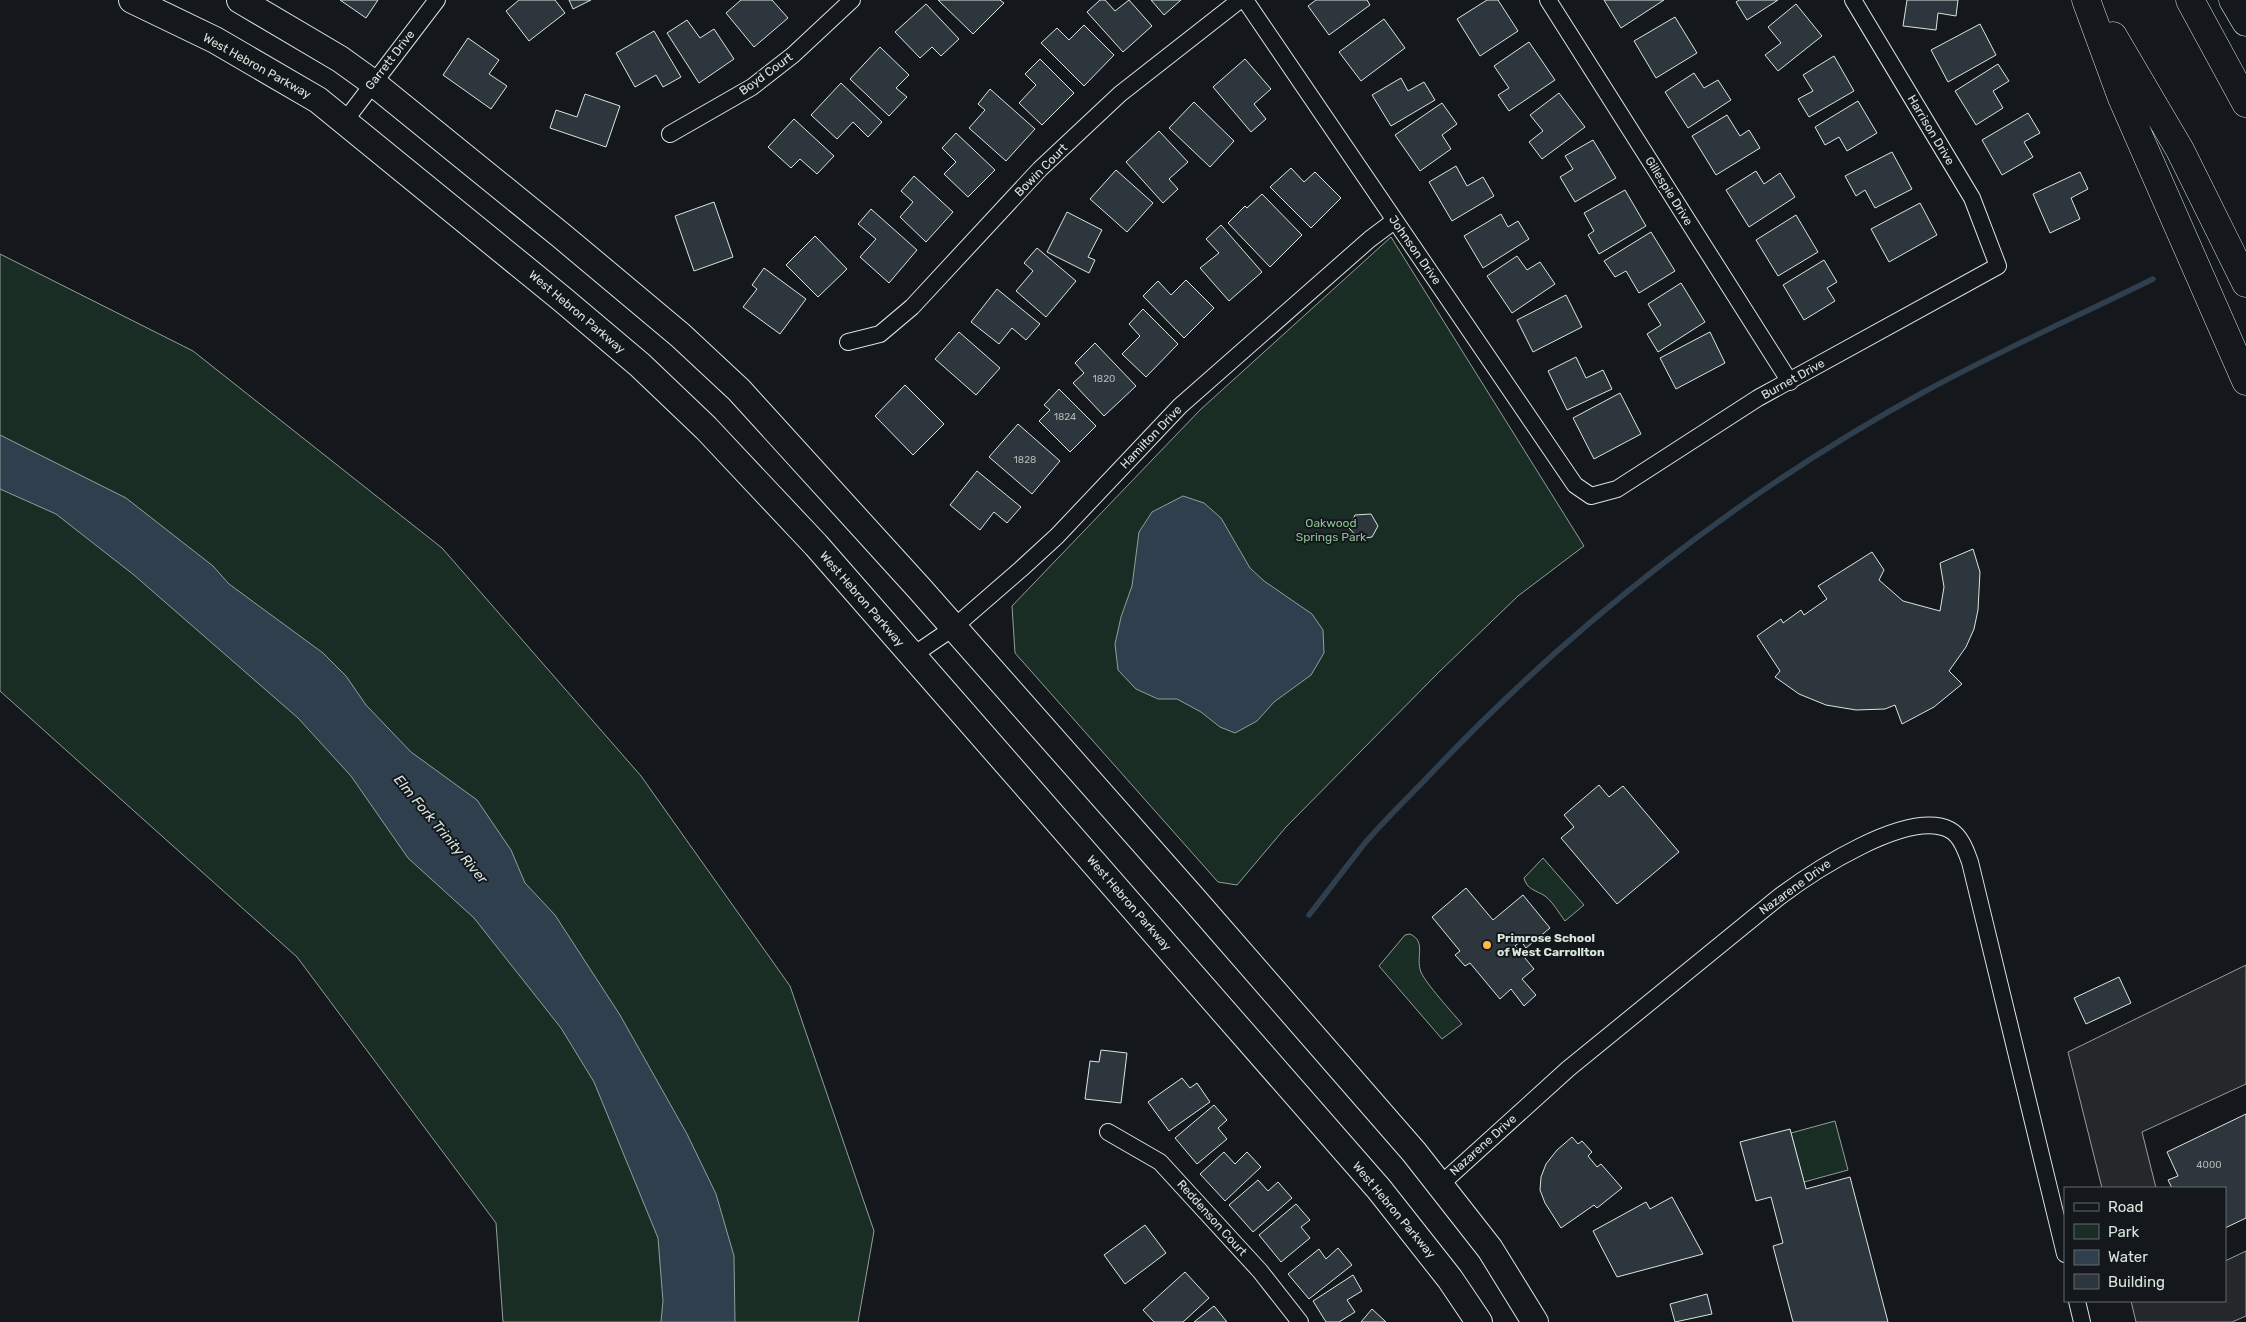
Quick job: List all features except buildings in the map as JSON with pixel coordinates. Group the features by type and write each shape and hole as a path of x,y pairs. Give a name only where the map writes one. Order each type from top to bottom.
{"highway":[{"path":"2086,0 2122,98 2246,381"},
{"path":"2092,0 2180,150 2246,283"},
{"path":"2190,0 2246,103"},
{"path":"2233,0 2246,22"}],"main road":[{"name":"West Hebron Parkway","path":"132,0 215,40 318,100 562,299 666,390 706,428 816,545 1378,1189 1450,1279 1478,1322"},
{"path":"240,0 340,59 372,82 563,236 739,390 954,628 1191,896 1440,1184 1511,1280 1536,1322"}],"street":[{"name":"Garrett Drive","path":"344,122 372,82 437,0"},
{"name":"Boyd Court","path":"670,134 752,88 793,55 852,0"},
{"name":"Bowin Court","path":"848,342 880,334 912,307 1040,169 1120,94 1240,0"},
{"name":"Johnson Drive","path":"1245,0 1575,485 1591,496"},
{"name":"Gillespie Drive","path":"1548,0 1790,382"},
{"name":"Harrison Drive","path":"1853,0 1972,198 1998,266"},
{"name":"Hamilton Drive","path":"912,656 954,628 1057,536 1180,406 1370,239 1394,221"},
{"name":"Burnet Drive","path":"1591,496 1616,489 1758,398 1998,266"},
{"name":"Nazarene Drive","path":"1440,1184 1568,1069 1779,897 1812,873 1862,844 1908,830 1937,827 1950,830 1958,838 1970,862 2064,1250"},
{"name":"Reddenson Court","path":"1108,1132 1160,1162 1260,1271 1300,1322"},
{"path":"2076,1302 2082,1322"}],"green space":[{"name":"Oakwood Springs Park","path":"1391,237 1584,546 1518,596 1439,672 1286,827 1237,885 1218,882 1015,653 1012,606 1200,410"},
{"path":"0,254 193,351 442,548 641,776 790,986 874,1231 858,1322 503,1322 496,1223 297,957 0,691"},
{"path":"1543,858 1584,905 1565,921 1545,896 1525,882 1524,878"},
{"path":"1410,934 1418,941 1421,972 1434,991 1462,1024 1442,1039 1379,966 1405,935"},
{"path":"1835,1121 1848,1170 1804,1182 1791,1133"}],"shaded area":[{"path":"2246,965 2246,1084 2142,1132 2156,1187 2102,1187 2068,1052"},
{"path":"2246,1251 2246,1316 2232,1322 2136,1322 2131,1302 2226,1302 2226,1261"}],"water":[{"name":"Elm Fork Trinity River","path":"0,435 126,498 213,566 229,584 323,653 346,676 366,705 411,752 477,800 511,850 525,883 555,915 620,1015 687,1134 716,1194 734,1256 735,1322 661,1322 663,1301 658,1238 594,1082 561,1028 474,918 408,858 351,776 298,718 134,575 56,514 0,489"},
{"path":"1183,496 1204,503 1221,518 1250,568 1264,581 1312,614 1323,630 1324,653 1311,675 1274,702 1257,721 1235,733 1220,727 1201,712 1177,699 1158,699 1136,689 1118,670 1115,644 1121,617 1132,586 1139,532 1152,512"}],"waterway":[{"path":"1309,915 1372,835 1479,725 1536,670 1658,567 1787,474 1854,432 1979,363 2153,279"}],"place":[{"name":"Primrose School of West Carrollton","path":"1487,945"}]}
